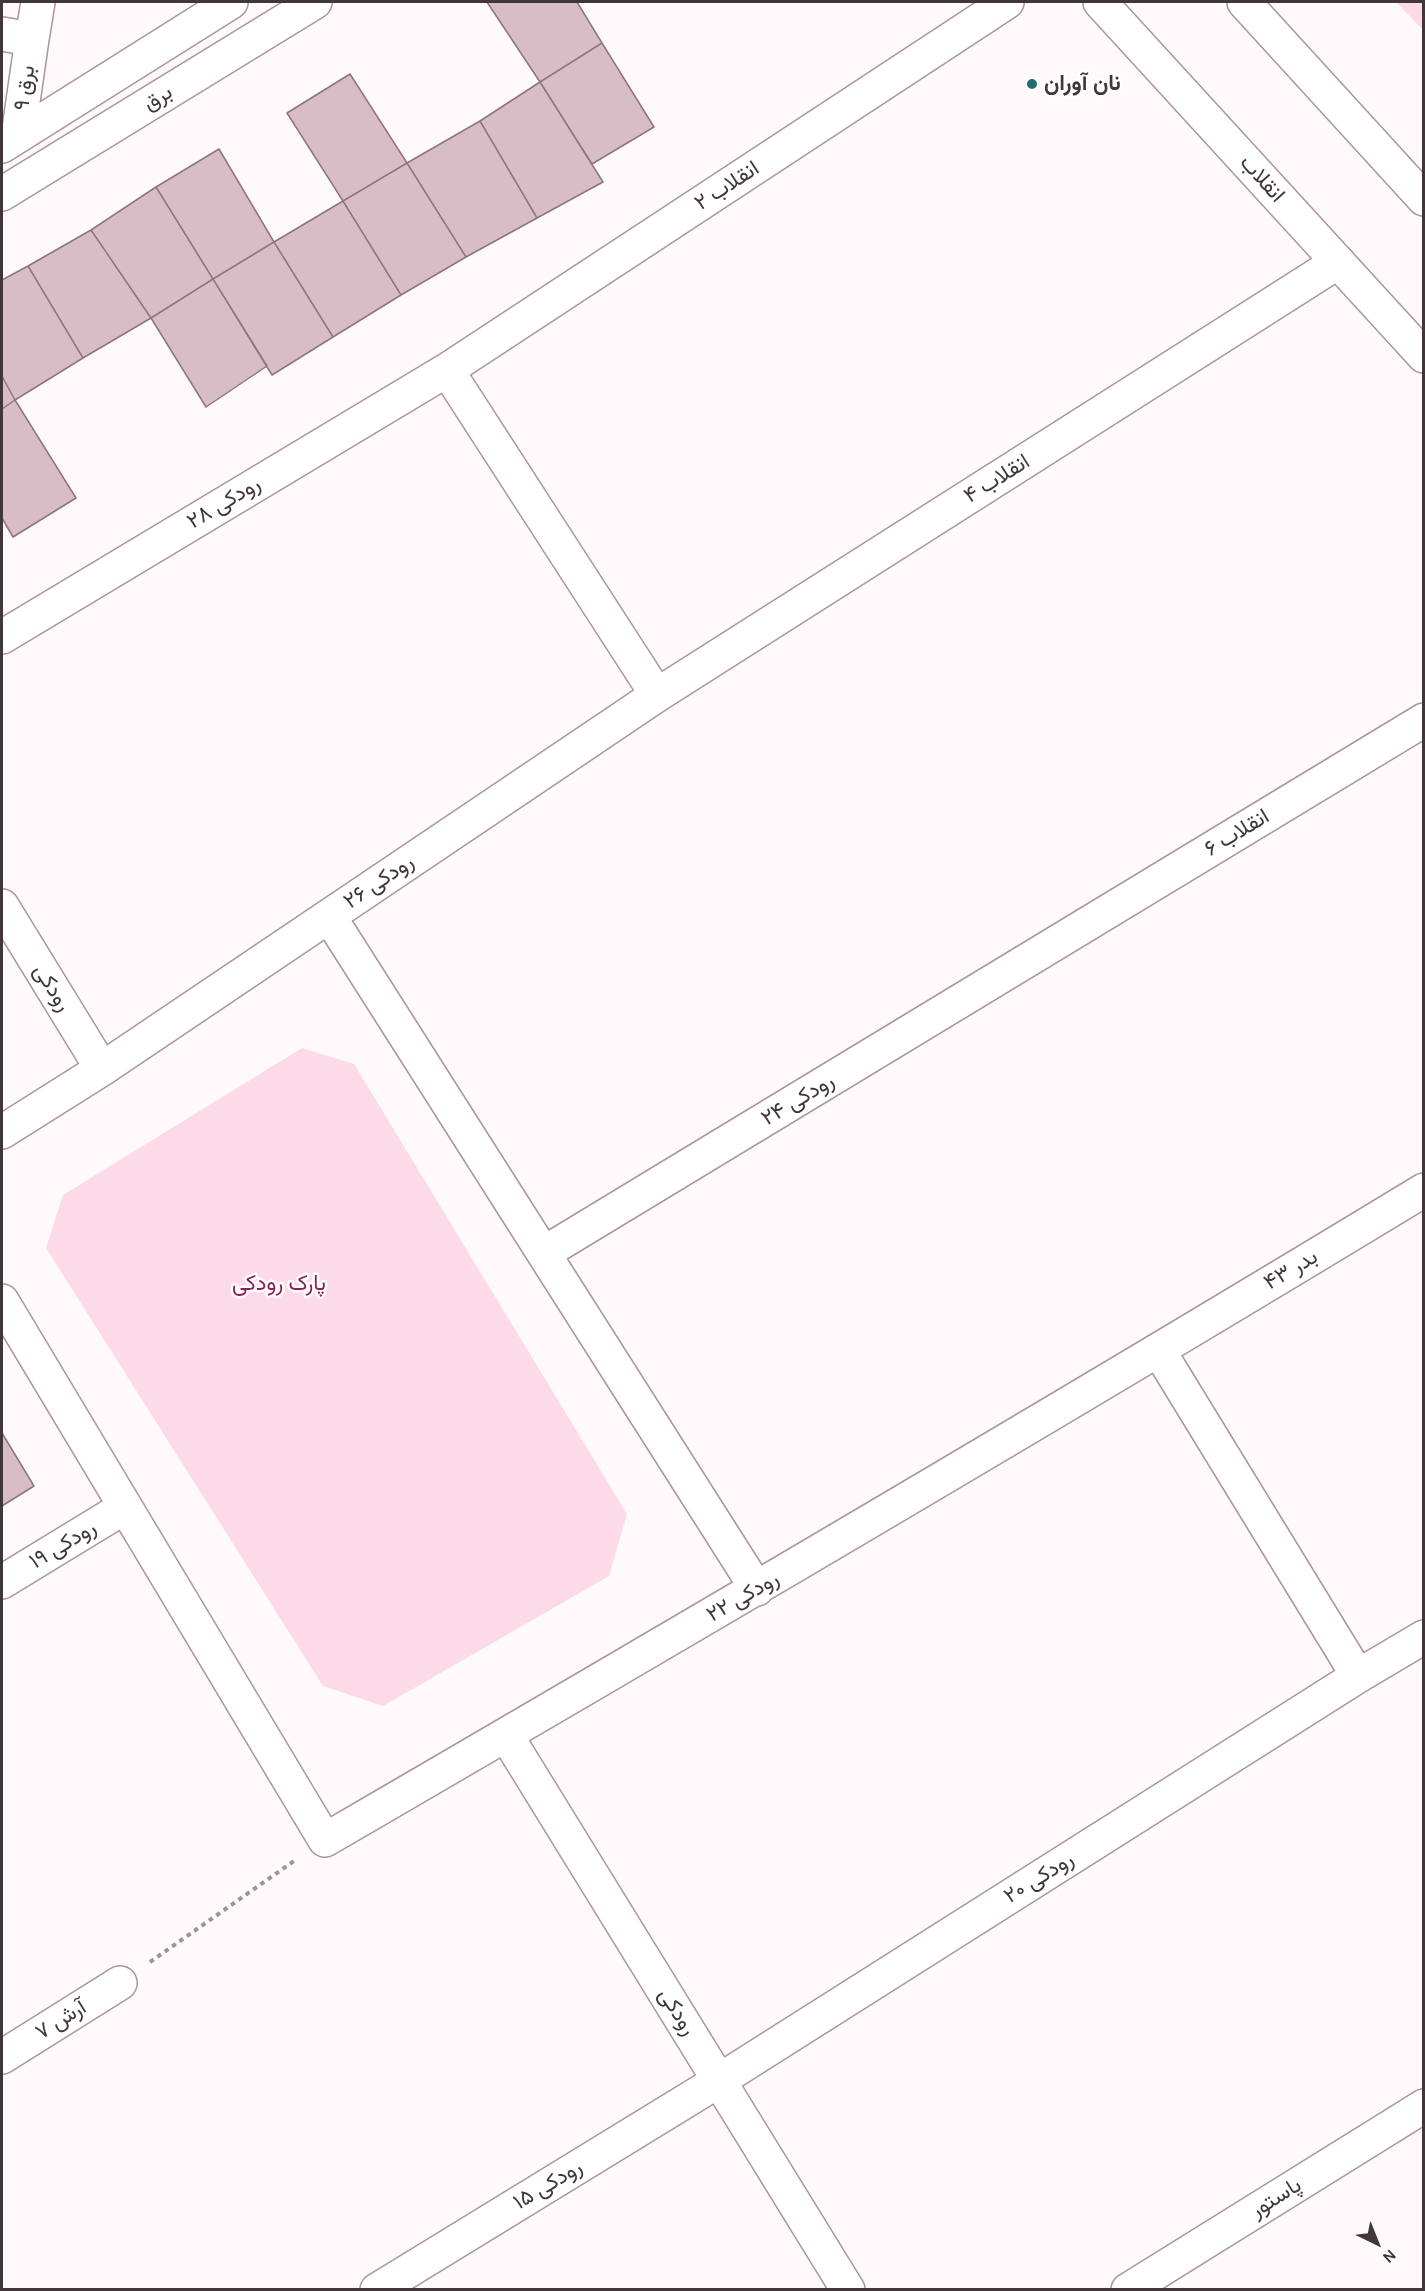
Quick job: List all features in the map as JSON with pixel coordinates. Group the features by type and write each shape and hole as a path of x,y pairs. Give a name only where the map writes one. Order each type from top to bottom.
{"street":[{"name":"برق ۹","path":"10,141 17,37 38,2"},
{"name":"برق","path":"10,141 231,2"},
{"name":"برق","path":"2,194 315,2"},
{"name":"انقلاب ۲","path":"447,370 1006,2"},
{"name":"انقلاب","path":"1100,2 1424,356"},
{"path":"1244,2 1424,199"},
{"name":"انقلاب ۴","path":"657,695 1338,262"},
{"name":"رودکی ۲۸","path":"2,637 447,370"},
{"path":"447,370 657,695"},
{"name":"رودکی ۲۶","path":"2,1132 102,1069 657,695"},
{"name":"انقلاب ۶","path":"1051,946 1424,720"},
{"name":"رودکی","path":"2,906 102,1069"},
{"path":"329,916 757,1589"},
{"name":"رودکی ۲۴","path":"544,1253 1051,946"},
{"name":"بدر ۴۳","path":"1159,1351 1424,1190"},
{"path":"2,1301 326,1839"},
{"path":"1159,1351 1358,1676"},
{"name":"رودکی ۲۲","path":"326,1839 757,1589 1159,1351"},
{"name":"رودکی ۱۹","path":"2,1582 125,1507"},
{"name":"رودکی ۲۰","path":"720,2080 1358,1676 1424,1637"},
{"name":"رودکی","path":"506,1735 848,2289"},
{"name":"آرش ۷","path":"2,2056 120,1983"},
{"name":"رودکی ۱۵","path":"377,2289 720,2080"},
{"name":"پاستور","path":"1128,2289 1424,2106"}],"path":[{"path":"120,1983 326,1839"}],"green space":[{"path":"1396,2 1423,2 1423,30"},
{"name":"پارک رودکی","path":"302,1048 354,1064 627,1514 609,1576 383,1706 323,1686 46,1248 63,1195"}],"building":[{"path":"487,2 577,2 602,43 540,82"},
{"path":"602,43 654,127 592,164 540,82"},
{"path":"350,74 407,163 343,201 287,113"},
{"path":"540,82 603,182 537,218 480,121"},
{"path":"480,121 537,218 466,257 407,163"},
{"path":"219,149 274,242 213,279 156,187"},
{"path":"407,163 466,257 401,295 343,201"},
{"path":"156,187 213,279 151,318 91,230"},
{"path":"343,201 401,295 333,337 274,242"},
{"path":"91,230 151,318 83,358 28,266"},
{"path":"274,242 333,337 272,375 213,279"},
{"path":"28,266 83,358 15,400 2,376 2,280"},
{"path":"213,279 267,366 206,407 151,318"},
{"path":"2,376 15,400 2,409"},
{"path":"15,400 76,498 13,537 2,518 2,409"},
{"path":"2,1433 34,1486 2,1506"}],"place":[{"name":"نان آوران","path":"1032,84"}]}
